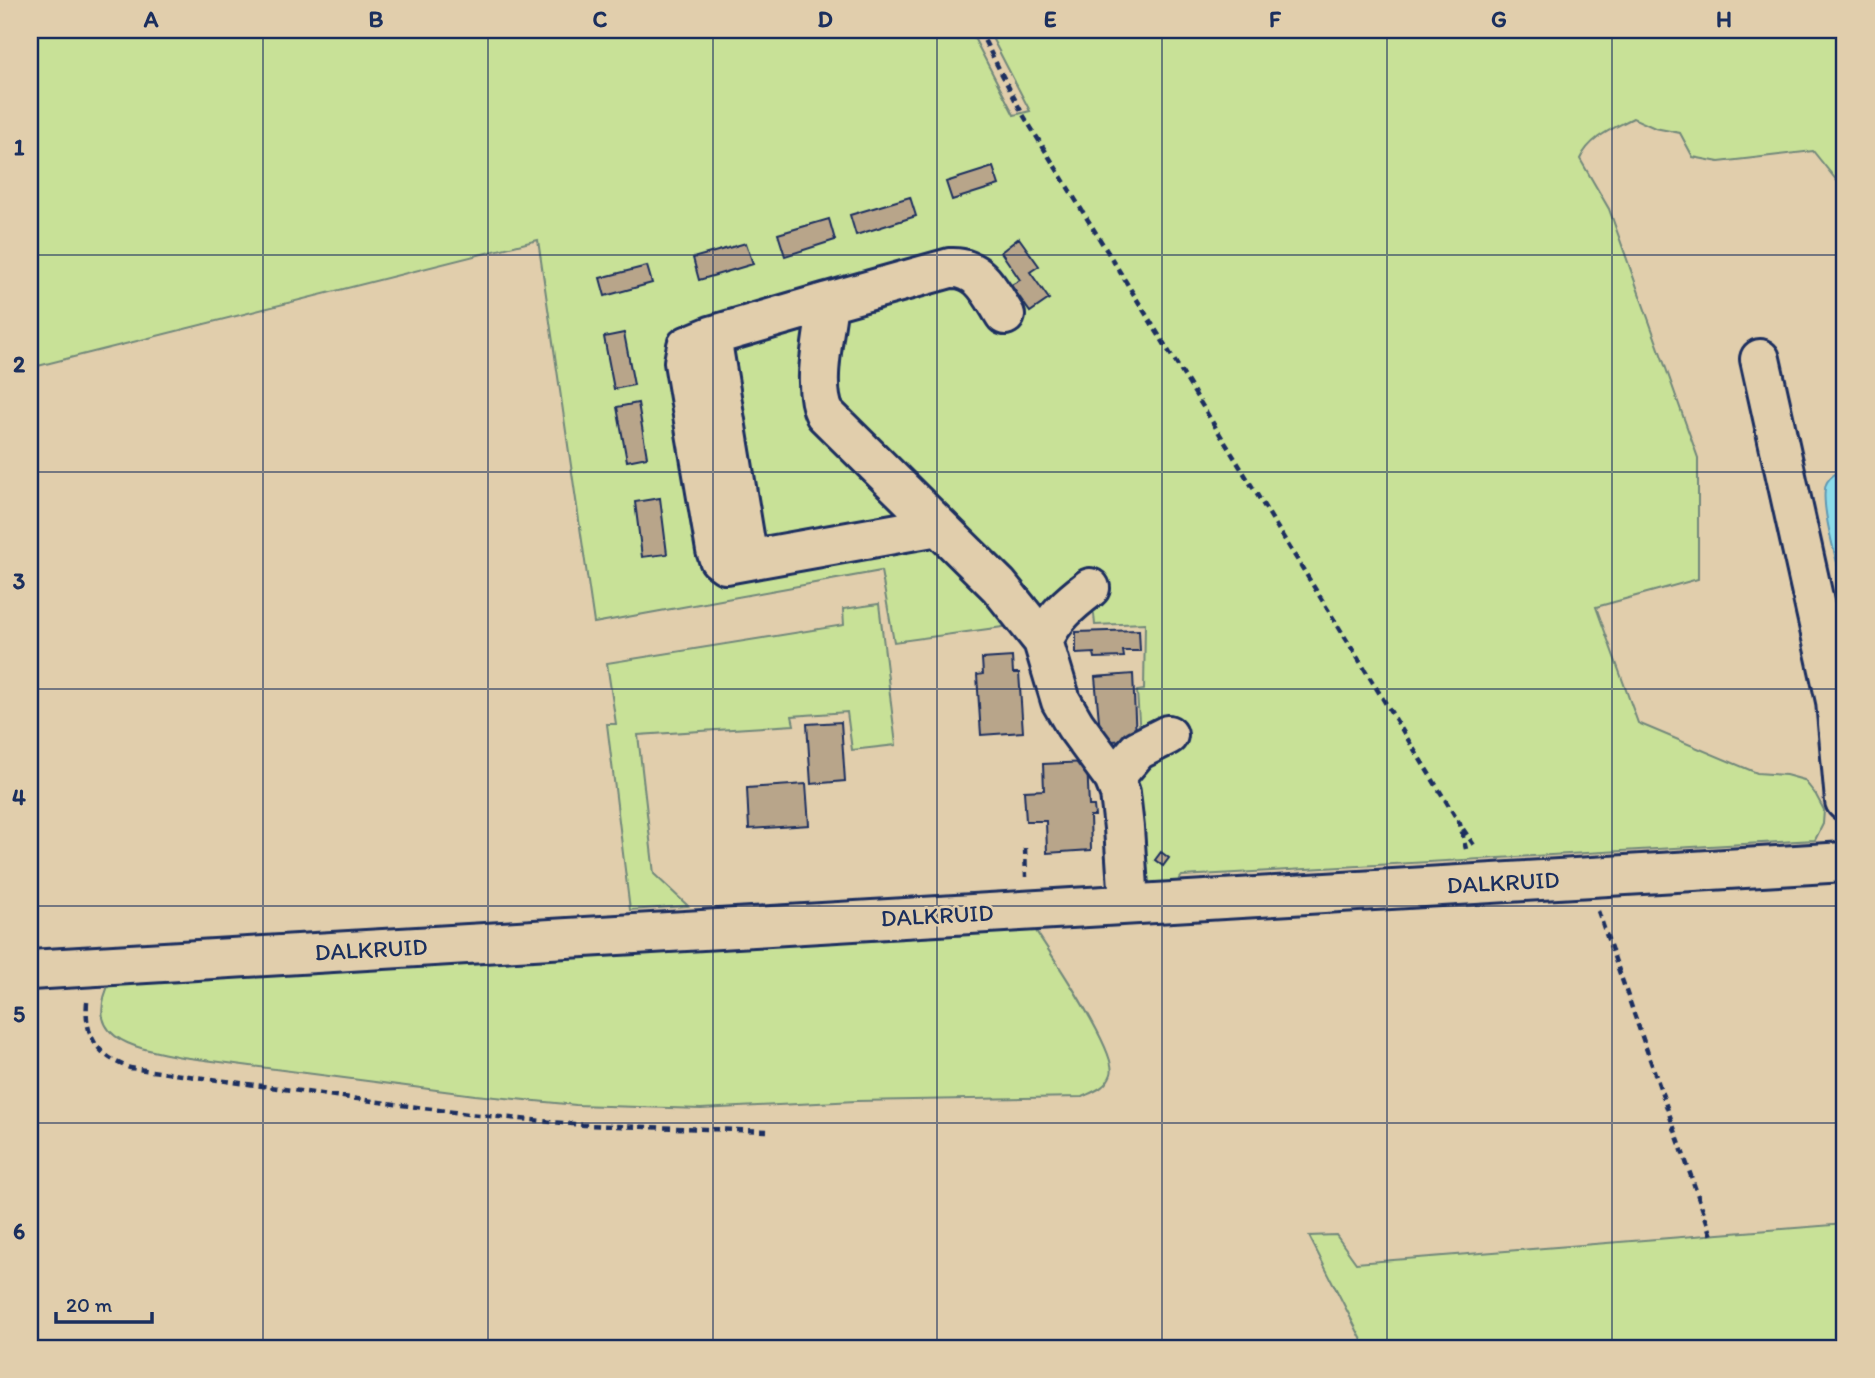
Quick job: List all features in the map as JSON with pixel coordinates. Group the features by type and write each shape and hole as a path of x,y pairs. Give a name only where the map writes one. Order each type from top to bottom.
{"street":[{"path":"938,526 748,560 711,336 950,268 962,267 976,274 1005,315"},
{"path":"828,302 819,384 825,414 999,586 1043,641 1061,701 1114,778 1123,809 1129,903"},
{"path":"1760,359 1840,701 1845,801"},
{"path":"1043,641 1065,607 1090,588"},
{"path":"1114,778 1138,750 1168,735"},
{"name":"DALKRUID","path":"30,970 1845,862"}],"path":[{"path":"979,30 1022,113 1460,824 1468,855 1494,883"},
{"path":"1586,877 1712,1236"},
{"path":"97,966 87,1006 90,1035 105,1055 130,1068 468,1114 584,1125 770,1131"}],"green space":[{"path":"30,30 970,30 1014,115 1030,111 988,30 1845,30 1845,204 1841,186 1813,151 1719,162 1693,157 1680,133 1655,128 1633,118 1596,139 1580,159 1609,209 1698,458 1698,579 1596,607 1638,723 1757,773 1786,775 1804,780 1824,810 1823,824 1815,840 1182,876 1178,881 1149,884 1140,876 1135,770 1140,736 1137,691 1144,690 1145,623 1095,625 1094,614 1076,586 1010,626 894,642 881,571 594,623 538,240 30,368"},
{"path":"879,604 896,745 852,750 847,712 792,716 794,725 638,735 654,874 688,906 630,910 607,724 616,724 607,663 844,625 843,609"},
{"path":"1032,925 1080,1000 1111,1063 1111,1074 1106,1083 1082,1097 856,1101 701,1109 576,1105 475,1095 182,1057 148,1050 118,1038 108,1029 103,1016 103,1000 111,980"},
{"path":"1845,1224 1845,1348 1366,1348 1309,1236 1336,1235 1356,1263"}],"water":[{"path":"1845,470 1845,585 1830,533 1825,490 1831,477"}],"building":[{"path":"993,167 999,185 952,200 946,182"},
{"path":"910,197 916,216 856,235 850,215"},
{"path":"829,219 835,240 785,256 778,234"},
{"path":"1019,238 1039,266 1030,272 1049,299 1030,312 1011,285 1020,280 1001,252"},
{"path":"746,243 753,264 699,280 693,258"},
{"path":"647,266 652,283 605,296 600,278"},
{"path":"624,333 634,385 614,389 604,337"},
{"path":"638,403 647,457 627,461 617,407"},
{"path":"660,498 667,554 642,557 635,502"},
{"path":"1139,630 1140,651 1123,651 1124,657 1095,658 1094,653 1076,654 1076,632"},
{"path":"1012,657 1013,673 1019,673 1023,732 981,735 977,675 983,674 982,659"},
{"path":"1133,674 1136,739 1101,742 1095,677"},
{"path":"841,722 845,781 811,784 807,724"},
{"path":"1087,762 1089,806 1094,806 1095,816 1090,816 1091,850 1047,853 1046,821 1026,821 1024,791 1044,790 1043,764"},
{"path":"806,784 809,825 749,829 747,788"},
{"path":"1161,852 1169,858 1163,866 1155,860"}]}
